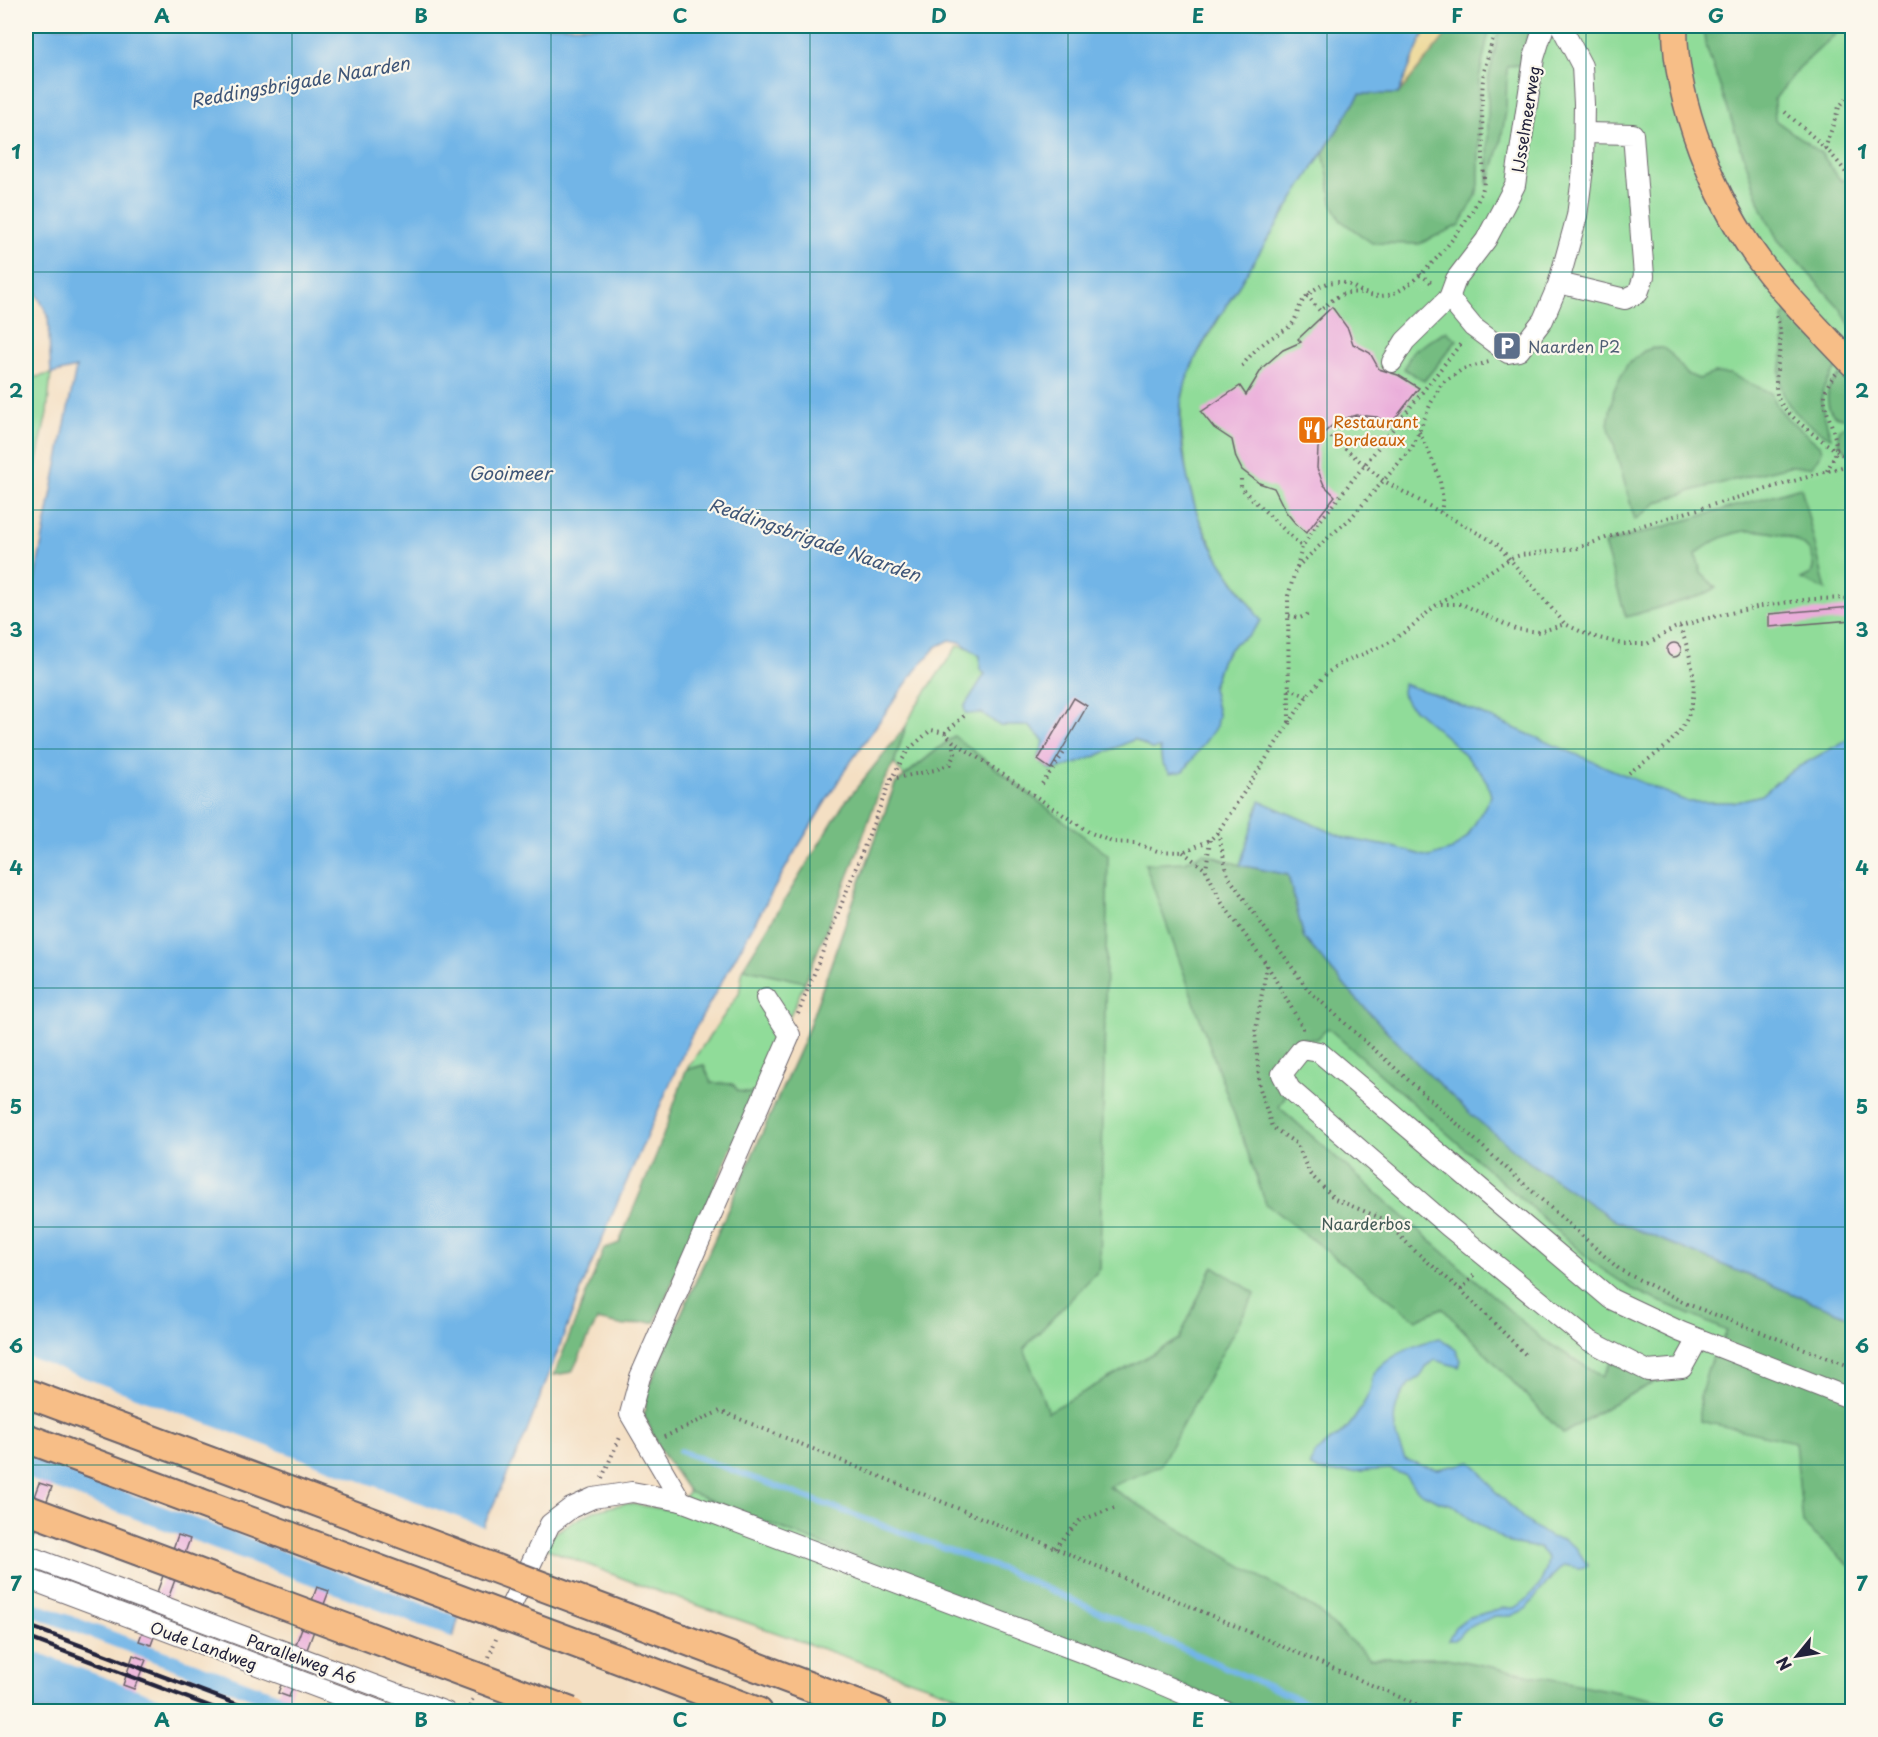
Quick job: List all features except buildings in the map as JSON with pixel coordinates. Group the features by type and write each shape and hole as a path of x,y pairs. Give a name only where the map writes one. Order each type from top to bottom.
{"highway":[{"path":"26,1393 877,1712"},
{"path":"26,1438 758,1712"},
{"path":"26,1509 572,1712"}],"main road":[{"path":"1675,26 1682,86 1692,124 1704,159 1730,213 1760,262 1782,289 1851,362"}],"street":[{"name":"IJsselmeerweg","path":"1449,298 1456,279 1486,240 1515,185 1534,58 1544,26"},
{"path":"1392,362 1405,340 1449,298 1473,327 1508,353 1519,351 1543,320 1559,283 1576,216 1583,169 1585,133 1581,66 1561,26"},
{"path":"1559,283 1625,298 1638,293 1644,276 1633,134 1585,133"},
{"path":"681,1502 630,1414 640,1377 790,1035 766,998"},
{"path":"1698,1339 1682,1368 1648,1371 1588,1340 1448,1226 1290,1089 1282,1074 1302,1049 1319,1052 1611,1299 1698,1339 1852,1399"},
{"path":"503,1622 550,1524 571,1508 593,1498 632,1492 681,1502 1128,1670 1227,1712"},
{"name":"Oude Landweg","path":"26,1555 158,1604"},
{"name":"Oude Landweg","path":"26,1578 383,1712"},
{"name":"Parallelweg A6","path":"158,1604 446,1712"}],"path":[{"path":"1307,296 1320,310 1342,294 1350,292 1378,296 1388,295 1404,288 1420,274 1463,226 1483,186 1483,80 1495,26"},
{"path":"1825,149 1839,107 1852,92"},
{"path":"1785,112 1825,149 1848,174 1852,183"},
{"path":"1242,366 1252,353 1269,339 1292,325 1299,307 1318,287 1328,283 1346,283 1363,293"},
{"path":"1289,722 1288,596 1302,547 1316,526 1473,327"},
{"path":"1296,568 1350,519 1412,448 1442,383 1463,369 1508,353"},
{"path":"1827,471 1836,451 1824,399 1825,390 1833,377 1851,362"},
{"path":"1419,432 1432,459 1442,491 1441,512"},
{"path":"1331,437 1384,481 1496,543 1565,624 1587,635 1622,644 1647,644 1680,627 1761,606 1812,599 1852,598"},
{"path":"790,1035 891,779 908,750 931,730 945,733 953,741 1089,832 1113,842 1135,843 1156,851 1183,852 1210,840 1218,832 1289,722 1327,673 1342,663 1387,644 1439,604 1511,558 1578,548 1640,525 1852,464"},
{"path":"1241,479 1241,488 1302,547"},
{"path":"1439,604 1462,604 1515,629 1539,632 1565,624"},
{"path":"1289,616 1300,618 1311,613"},
{"path":"1629,773 1673,740 1690,716 1694,689 1691,656 1680,627"},
{"path":"1289,689 1307,696"},
{"path":"945,733 966,714"},
{"path":"891,779 935,770 950,764 955,753 953,741"},
{"path":"1042,784 1066,750"},
{"path":"1218,832 1228,876 1308,990 1620,1270 1687,1304 1852,1367"},
{"path":"1206,870 1210,840"},
{"path":"1183,852 1206,870 1222,903 1267,965 1303,1028 1302,1049"},
{"path":"1267,965 1255,1033 1260,1089 1272,1127 1297,1144 1310,1174 1335,1199 1383,1219 1416,1252 1461,1290 1526,1355"},
{"path":"647,1445 720,1411 1054,1548 1434,1712"},
{"path":"593,1498 630,1414"},
{"path":"1054,1548 1079,1521 1116,1507"}],"green space":[{"name":"Naarderbos","path":"1448,26 1852,26 1852,1711 1000,1711 640,1585 540,1546 553,1534 594,1511 626,1503 671,1510 689,1492 659,1448 644,1415 648,1388 804,1040 895,784 936,774 954,736 904,776 894,763 906,726 916,706 958,645 969,648 980,656 980,670 985,674 964,707 982,713 1000,726 1029,726 1044,741 1060,769 1135,739 1151,749 1160,748 1162,763 1218,714 1212,688 1222,659 1235,643 1249,635 1254,609 1220,561 1198,517 1187,477 1181,427 1181,404 1186,381 1197,355 1262,247 1360,94 1398,94"},
{"path":"1451,26 1490,26 1479,79 1479,185 1476,196 1460,225 1419,244 1372,243 1340,220 1332,203 1323,153 1360,94 1398,94"},
{"path":"1499,26 1535,26 1530,49 1522,65 1507,66 1506,111 1500,145 1488,186 1488,80"},
{"path":"1703,26 1844,26 1799,68 1774,100 1775,120 1821,153 1841,181 1852,177 1852,329 1840,308 1778,240 1762,209 1705,43"},
{"path":"1789,312 1842,362 1823,390 1822,405 1831,438 1804,420 1791,408 1784,396 1780,372 1784,347 1783,317"},
{"path":"1446,331 1457,340 1424,381 1404,369 1412,352"},
{"path":"32,335 26,379 26,336"},
{"path":"1663,348 1671,354 1687,374 1699,379 1714,373 1730,374 1771,393 1778,407 1788,419 1820,446 1822,451 1819,458 1811,467 1789,466 1698,489 1658,502 1635,520 1608,424 1614,390 1627,365 1644,351"},
{"path":"1848,367 1852,372 1852,418 1840,418 1834,415 1829,408 1828,391 1831,384"},
{"path":"51,374 47,413 26,510 26,379"},
{"path":"1852,424 1852,456 1842,447 1838,434 1840,429"},
{"path":"1801,487 1826,590 1801,579 1811,574 1813,562 1810,553 1803,545 1793,539 1769,532 1746,531 1719,539 1696,554 1701,573 1716,588 1703,595 1626,617 1604,544"},
{"path":"906,726 894,763 881,786 852,867 805,982 743,968 843,805"},
{"path":"954,736 1108,855 1100,1269 1024,1348 1048,1412 1179,1339 1213,1266 1255,1293 1160,1466 1109,1487 1316,1610 1370,1658 1447,1658 1712,1711 1247,1711 689,1492 659,1448 644,1415 648,1388 804,1040 895,784"},
{"path":"1203,853 1240,865 1288,875 1304,938 1351,993 1419,1065 1529,1162 1616,1220 1852,1318 1852,1568 1803,1524 1795,1442 1700,1421 1700,1397 1709,1365 1727,1331 1632,1289 1596,1265 1328,1028 1317,1039 1301,1038 1288,1048 1275,1063 1273,1076 1285,1097 1279,1107 1542,1339 1602,1377 1611,1362 1657,1381 1612,1404 1563,1434 1442,1308 1416,1320 1266,1204 1145,864 1185,862"},
{"path":"743,968 805,982 755,1094 738,1091 733,1084 711,1083 704,1065 686,1070 739,994"},
{"path":"704,1065 711,1083 733,1084 738,1091 755,1094 655,1322 625,1326 597,1320 572,1372 554,1375 604,1249 619,1243 657,1153 686,1070"}],"sand":[{"path":"1427,26 1451,26 1398,94"}],"water":[{"name":"Gooimeer","path":"26,26 1427,26 1398,94 1360,94 1211,330 1195,359 1184,388 1180,416 1182,445 1187,476 1198,516 1210,544 1261,621 1249,635 1235,643 1222,659 1212,688 1218,714 1216,727 1184,771 1170,773 1162,763 1160,748 1151,749 1135,739 1078,763 1050,769 1038,760 1044,741 1029,726 1000,726 982,713 966,714 964,707 985,674 980,670 980,656 960,642 950,640 936,647 915,671 845,770 793,855 690,1038 585,1280 526,1434 484,1525 433,1711 26,1711 26,624 76,368 51,374 48,315 30,282 26,281"},
{"path":"1403,684 1434,694 1688,802 1733,802 1762,795 1787,773 1852,737 1852,1318 1616,1221 1529,1162 1474,1117 1419,1065 1351,993 1304,938 1288,875 1240,865 1260,801 1345,838 1429,857 1452,850 1467,837 1491,796 1487,782 1479,770 1450,740 1407,703 1402,693"},
{"path":"1439,1338 1456,1350 1461,1360 1459,1367 1435,1360 1428,1364 1420,1377 1402,1394 1394,1421 1397,1440 1405,1459 1438,1469 1471,1462 1480,1470 1494,1490 1526,1521 1550,1537 1564,1540 1577,1549 1588,1566 1579,1568 1564,1565 1526,1609 1511,1616 1495,1616 1465,1629 1455,1640 1448,1640 1455,1627 1467,1618 1502,1608 1514,1608 1526,1600 1539,1586 1548,1558 1539,1548 1510,1543 1470,1519 1453,1505 1420,1492 1404,1475 1390,1469 1335,1473 1319,1471 1309,1466 1317,1452 1341,1434 1354,1419 1369,1392 1372,1378 1383,1364 1411,1348"}],"pier":[{"path":"26,1356 487,1528 462,1618 26,1455"},
{"path":"26,1478 456,1639 436,1712 327,1711 26,1599"},
{"path":"26,1614 284,1711 195,1711 26,1648"}],"waterway":[{"path":"680,1451 1004,1570 1327,1712"}],"railway":[{"path":"26,1625 258,1712"},
{"path":"26,1637 225,1712"}],"place":[{"name":"Naarden P2","path":"1507,346"},
{"name":"Restaurant Bordeaux","path":"1312,430"}],"water label":[{"name":"Reddingsbrigade Naarden","path":"300,81"},
{"name":"Reddingsbrigade Naarden","path":"815,539"}]}
